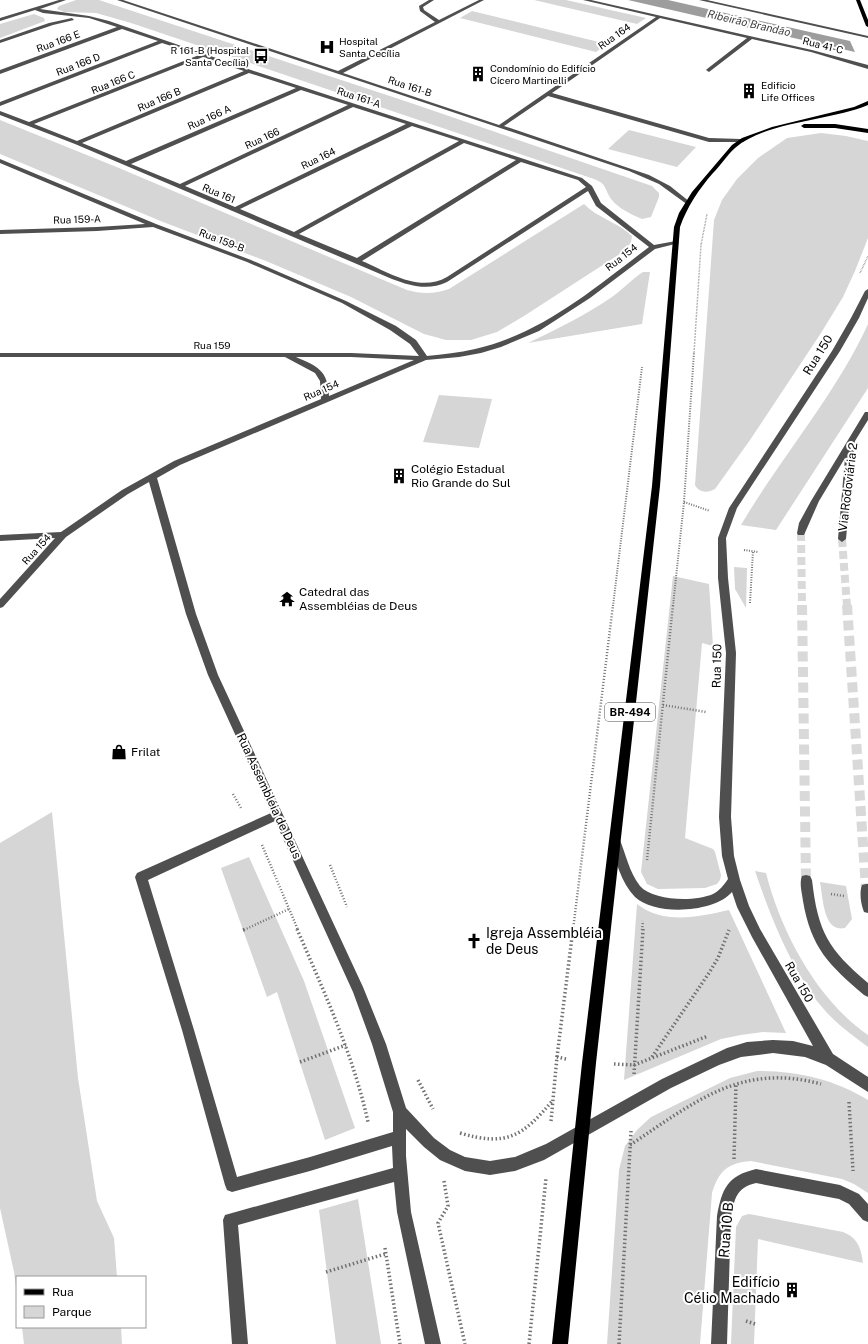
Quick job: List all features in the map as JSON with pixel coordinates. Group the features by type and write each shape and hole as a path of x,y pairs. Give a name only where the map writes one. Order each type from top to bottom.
{"main road":[{"path":"858,0 868,26"},
{"path":"778,128 856,108 868,103"},
{"path":"778,128 830,125 868,131"},
{"name":"BR-494","path":"560,1344 581,1133 656,486 676,243 680,218 688,203 709,174 729,152 741,141 778,128"}],"street":[{"path":"0,20 64,0"},
{"name":"Rua 161-B","path":"120,0 340,72 643,175 673,190 688,203"},
{"path":"432,0 423,5 422,11 439,22"},
{"path":"340,72 482,0"},
{"name":"Rua 41-C","path":"585,0 827,55 868,67"},
{"path":"701,0 868,37"},
{"name":"Rua 161-A","path":"36,9 43,12 98,19 300,88 580,179 590,187"},
{"path":"43,12 52,18 53,21 51,24"},
{"path":"0,42 51,24 82,16"},
{"name":"Rua 164","path":"501,126 659,17"},
{"name":"Rua 166 E","path":"0,72 122,27"},
{"path":"709,70 750,38"},
{"name":"Rua 166 D","path":"0,104 162,41"},
{"name":"Rua 166 C","path":"30,124 204,55"},
{"name":"Rua 166 B","path":"77,143 249,71"},
{"name":"Rua 166 A","path":"125,164 300,88"},
{"path":"548,94 709,140 741,141"},
{"name":"Rua 166","path":"179,187 353,105"},
{"name":"Rua 161","path":"0,113 77,143 357,261 413,283 431,286 450,278 590,187"},
{"name":"Rua 164","path":"234,210 411,124"},
{"path":"293,235 464,141"},
{"path":"357,261 520,160"},
{"name":"Rua 159-B","path":"0,161 154,225 249,261 369,314 413,342 425,358"},
{"path":"590,187 591,193 599,205 653,246"},
{"name":"Rua 159-A","path":"0,232 97,229 154,225"},
{"name":"Rua 154","path":"0,605 63,536 95,512 152,476 177,463 425,358 459,355 478,351 498,345 536,329 588,297 653,246 676,243"},
{"name":"Rua 150","path":"828,1059 756,933 740,897 728,856 724,817 731,653 723,578 722,538 733,508 836,350 868,291"},
{"name":"Rua 159","path":"0,355 351,355 425,358"},
{"path":"285,355 315,369 322,375 325,382 326,400"},
{"name":"Via Rodoviária 2","path":"842,539 852,441 868,414"},
{"path":"802,533 802,526 811,509 852,441"},
{"name":"Rua Assembléia de Deus","path":"152,476 191,614 213,675 332,931 368,1012 379,1044 400,1112 398,1137 400,1173 410,1241 433,1344"},
{"path":"0,538 63,536"},
{"path":"278,815 141,877 188,1030 232,1185 310,1164 371,1144 398,1137"},
{"path":"615,842 631,882 636,890 644,898 654,902 687,904 708,901 715,899 724,893 734,880"},
{"path":"806,880 811,916 815,930 830,956 868,992"},
{"path":"866,889 868,908"},
{"name":"Rua Assembléia de Deus","path":"400,1112 425,1140 439,1152 465,1164 480,1167 515,1165 549,1150 581,1133 684,1074 726,1055 752,1048 776,1047 804,1050 828,1059"},
{"path":"828,1059 868,1085"},
{"path":"240,1344 230,1220 400,1173"},
{"name":"Rua 10 B","path":"719,1344 724,1216 727,1200 734,1185 745,1178 756,1176 840,1192 854,1199"},
{"path":"854,1199 868,1215"}],"path":[{"path":"619,1344 644,898 684,502 701,244 703,228 708,211"},
{"path":"741,550 758,552"},
{"path":"663,705 696,710"},
{"path":"233,794 260,841 346,1044 361,1090 371,1144"},
{"path":"330,865 348,908"},
{"path":"652,1058 718,958 740,897"},
{"path":"243,930 289,910"},
{"path":"300,1062 346,1044"},
{"path":"417,1077 436,1114 439,1152 448,1206 438,1223 465,1344"},
{"path":"630,1145 698,1102 726,1087 755,1079 786,1078 824,1085"},
{"path":"734,1185 736,1084"},
{"path":"849,1094 854,1199"},
{"path":"455,1130 474,1138 492,1140 509,1138 525,1131 553,1100"},
{"path":"529,1344 549,1150"},
{"path":"384,1246 400,1344"},
{"path":"326,1272 386,1254"}],"green space":[{"path":"76,0 99,0 408,102 652,186 659,193 659,197 651,217 642,219 618,206 604,185 594,179 131,23 96,13 64,12 57,9 59,6"},
{"path":"534,0 566,0 646,18 637,24"},
{"path":"472,11 607,44 596,52 460,18"},
{"path":"34,14 44,18 45,21 0,38 0,24"},
{"path":"0,120 119,168 412,291 433,293 449,289 584,204 595,213 626,231 632,236 631,242 626,250 497,332 471,340 446,340 424,334 351,297 266,261 163,222 0,154"},
{"path":"629,130 696,147 677,167 608,149"},
{"path":"821,133 846,136 868,141 868,238 843,297 821,333 750,440 715,489 707,492 701,491 695,485 714,220 722,200 737,179 758,158 787,138"},
{"path":"643,272 650,272 642,324 528,343 571,322 602,304"},
{"path":"868,324 868,388 776,530 741,525 840,376 855,351"},
{"path":"439,395 492,399 479,448 423,442"},
{"path":"734,567 747,568 746,608 735,589"},
{"path":"673,576 709,584 713,646 702,643 685,838 713,849 715,852 721,875 720,880 717,884 705,888 658,889 647,884 641,872"},
{"path":"52,812 78,1078 97,1201 114,1238 117,1276 16,1276 16,1287 0,1208 0,843"},
{"path":"249,857 304,981 355,1128 325,1140 277,992 267,997 221,868"},
{"path":"755,871 766,873 781,918 791,941 817,984 850,1020 868,1035 868,1047 832,1018 811,993 783,942"},
{"path":"820,882 846,886 852,919 845,928 838,928 832,925 828,920 823,904"},
{"path":"637,904 647,911 658,915 682,918 729,910 786,1033 763,1032 721,1039 624,1080"},
{"path":"757,1071 772,1071 815,1078 842,1087 868,1100 868,1193 854,1184 842,1179 751,1161 730,1166 721,1174 712,1193 700,1344 607,1344 619,1170 625,1146 637,1130 651,1117 730,1078"},
{"path":"358,1199 381,1344 336,1344 319,1210"},
{"path":"749,1214 848,1234 858,1244 863,1263 758,1239 754,1344 731,1344 736,1227 742,1216"},
{"path":"22,1328 121,1328 122,1344 24,1344"}],"water":[{"name":"Ribeirão Brandão","path":"628,0 668,0 850,41 855,52"}],"tunnel":[{"path":"801,533 802,606"},
{"path":"842,539 847,606"},
{"path":"802,605 806,880"},
{"path":"847,605 866,889"}],"place":[{"name":"Hospital Santa Cecília","path":"327,47"},
{"name":"R 161-B (Hospital Santa Cecília)","path":"261,56"},
{"name":"Condomínio do Edifício Cícero Martinelli","path":"478,74"},
{"name":"Edificio Life Offices","path":"749,91"},
{"name":"Colégio Estadual Rio Grande do Sul","path":"399,476"},
{"name":"Catedral das Assembléias de Deus","path":"287,599"},
{"name":"Frilat","path":"119,752"},
{"name":"Igreja Assembléia de Deus","path":"474,941"},
{"name":"Edifício Célio Machado","path":"792,1290"}]}
